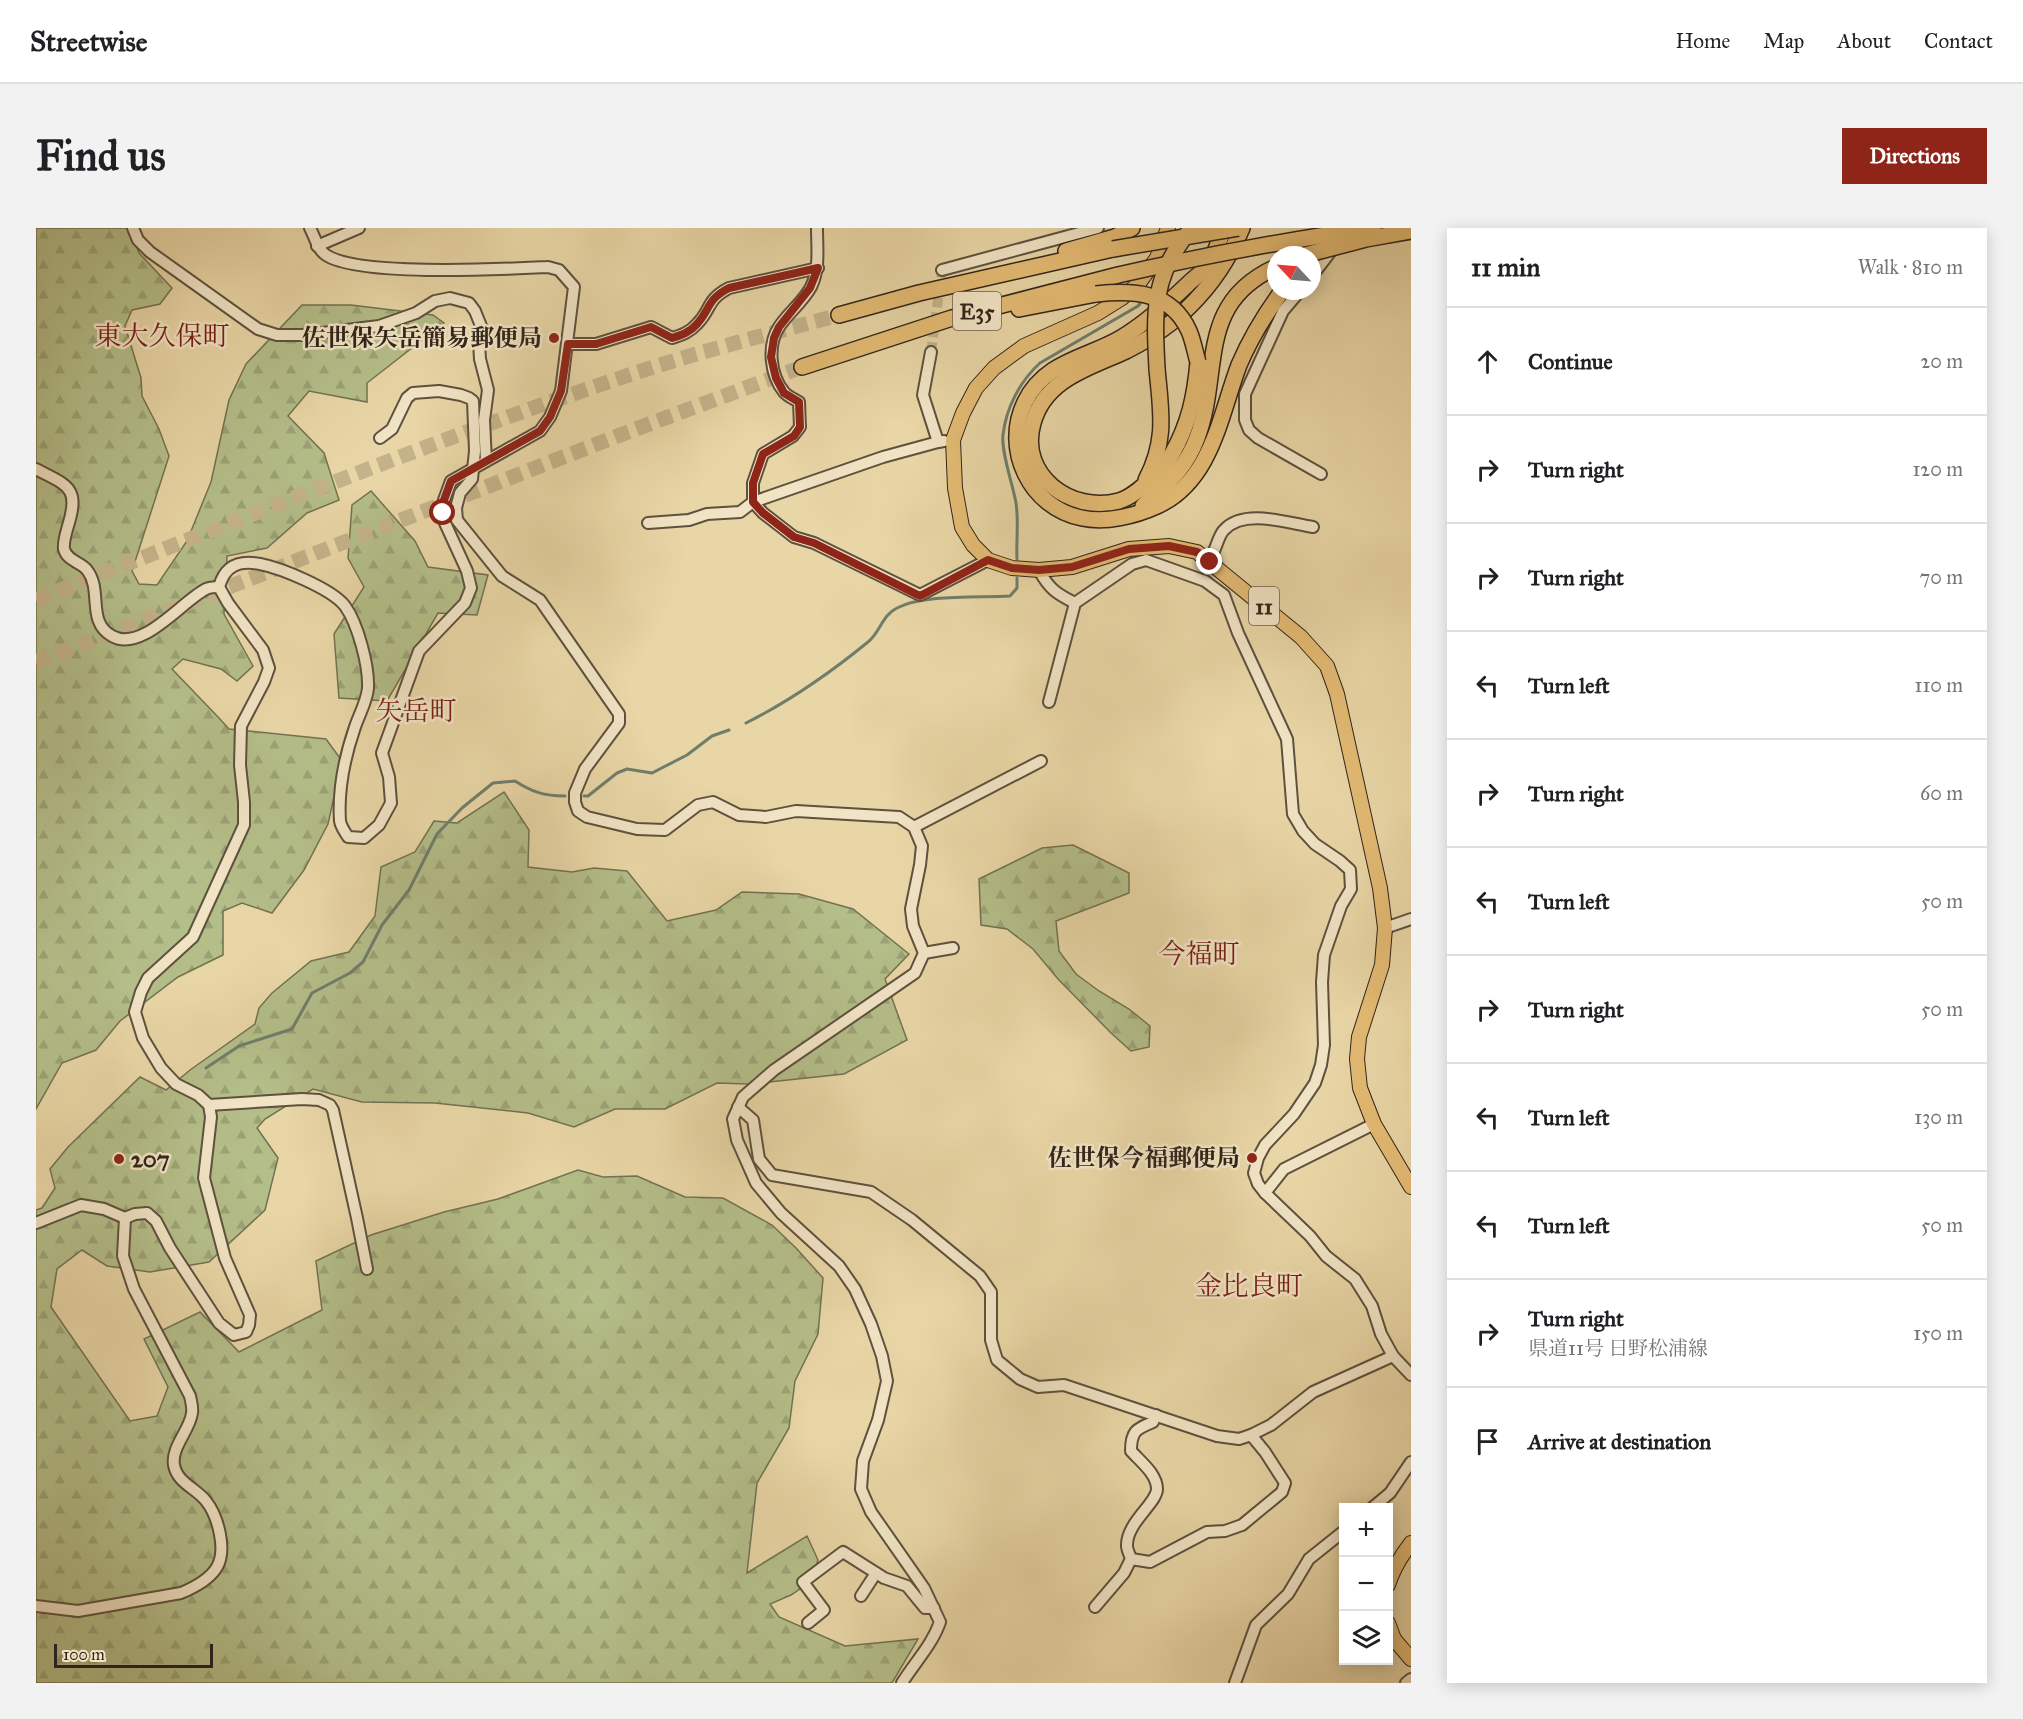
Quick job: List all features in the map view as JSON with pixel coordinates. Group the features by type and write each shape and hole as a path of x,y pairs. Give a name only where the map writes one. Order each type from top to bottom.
{"highway":[{"path":"919,293 1115,237 1132,228"},
{"path":"1224,228 1208,265 1160,311 1120,339 1070,360 1033,388 1024,403 1018,422 1016,443 1020,464 1039,494 1064,512 1082,518 1108,519 1158,505 1178,493 1199,469 1218,431 1240,363 1276,300"},
{"path":"840,355 902,343 1015,310 1096,294 1139,292 1158,299 1175,310 1189,331 1198,362 1196,389 1192,408 1178,443 1164,468 1122,500 1099,505 1081,502 1063,495 1048,484 1034,458 1031,444 1032,426 1037,410 1046,395 1073,374 1142,342 1172,321 1202,292 1221,270 1240,228"},
{"name":"E35","path":"839,315 919,293 1113,249 1193,232 1240,228"},
{"path":"1318,246 1329,228"},
{"name":"E35","path":"802,367 952,318 1118,275 1196,257 1374,228"},
{"path":"1321,251 1366,239 1411,231"},
{"path":"1144,485 1154,466 1160,444 1161,422 1155,323 1158,293 1164,270 1180,242 1193,232"},
{"path":"1137,512 1170,482 1186,462 1197,440 1202,422 1216,332 1228,307 1247,284 1267,272"}],"main road":[{"path":"988,560 973,545 962,527 955,488 953,440 976,388 994,368 1024,346 1098,313 1122,298 1139,282 1157,258 1168,228"},
{"name":"11","path":"988,560 1012,568 1039,570 1072,567 1129,549 1169,546 1197,552 1301,637 1327,666 1338,694 1380,888 1385,928 1382,965 1359,1037 1357,1059 1360,1088 1374,1124 1411,1187"},
{"path":"1393,1571 1411,1543"},
{"path":"1393,1636 1411,1659"}],"street":[{"path":"133,228 138,240 150,252 258,329 277,334 306,335 379,326 416,313 435,301 450,298 469,303 481,326 480,359 488,390 484,420 486,461"},
{"path":"36,1223 81,1205 104,1209 125,1218 147,1213 156,1221 170,1248 219,1323 234,1335 246,1332 250,1315 225,1258 204,1178 212,1117 209,1105 198,1095 176,1084 161,1068 142,1038 135,1012 148,978 193,936 244,825 240,765 241,726 269,668 263,650 228,603 219,586 222,574 234,564 251,562 268,565 312,583 344,604 353,619 361,645 368,690 351,740 341,787 340,824 348,837 364,838 379,825 391,803 389,777 382,753 419,651 465,603 471,588 467,571 445,523 443,513 444,500 451,481 540,431 550,417 561,391 574,287 559,270 548,267 409,269 345,264 327,256 318,246 310,228"},
{"path":"318,246 359,228"},
{"path":"817,228 818,268 810,288 779,327 774,338 771,357 776,378 784,393 799,402 800,427 794,436 763,454 753,483 753,502 763,513 794,537 814,543 920,596 988,560"},
{"path":"942,270 1098,228"},
{"path":"1321,265 1346,228"},
{"path":"568,344 596,344 651,327 672,338 688,333 699,323 716,294 729,288 818,268"},
{"path":"1292,300 1283,311 1245,394 1245,420 1249,430 1258,438 1321,474"},
{"path":"931,352 923,395 938,442"},
{"path":"380,438 392,429 407,398 413,393 439,391 461,394 473,401 475,451 472,479 460,493 456,508 457,520 502,576 540,600 619,714 619,723 585,769 574,793 578,811 587,817 637,829 665,830 698,805 713,802 739,815 766,818 796,811 882,815 899,818 914,827 922,846 911,909 913,926 924,953 915,973 774,1070 743,1097 733,1119 737,1140 756,1183 781,1212 839,1266 855,1289 872,1324 882,1356 887,1381 878,1420 863,1461 861,1489 871,1512 924,1588 940,1622 934,1639 902,1683"},
{"path":"648,523 689,520 707,514 740,512 753,502 883,458 953,440"},
{"path":"36,469 67,486 73,496 64,550 71,560 87,570 94,587 99,623 112,636 126,639 145,633 173,615 208,587 219,586"},
{"path":"1206,575 1223,531 1238,519 1253,517 1313,527"},
{"path":"1048,702 1075,603 1132,564 1146,560 1206,575 1224,595 1238,633 1287,739 1293,814 1303,831 1315,844 1350,870 1352,882 1324,955 1322,982 1324,1045 1315,1083 1294,1114 1265,1145 1254,1173 1265,1193 1310,1236 1326,1256 1355,1279 1372,1306 1381,1334 1393,1356 1411,1375"},
{"path":"1039,570 1046,583 1058,594 1075,603"},
{"path":"914,827 1041,761"},
{"path":"1385,928 1411,919"},
{"path":"924,953 952,948"},
{"path":"209,1105 302,1099 319,1100 330,1105 355,1207 367,1269"},
{"path":"738,1107 753,1120 759,1159 772,1174 871,1192 944,1245 980,1275 991,1292 991,1340 997,1360 1020,1379 1038,1386 1064,1385 1217,1437 1239,1439 1271,1425 1313,1392 1393,1356"},
{"path":"1265,1193 1284,1169 1374,1124"},
{"path":"36,1606 78,1611 181,1593 195,1587 217,1567 222,1551 219,1528 207,1502 178,1476 174,1462 178,1444 193,1412 190,1395 134,1289 123,1256 125,1218"},
{"path":"1095,1607 1124,1573 1131,1559 1127,1546 1131,1532 1138,1516 1154,1499 1157,1488 1152,1474 1131,1451 1131,1438 1138,1428 1153,1422 1156,1415"},
{"path":"1131,1559 1150,1562 1208,1532 1225,1531 1242,1525 1282,1492 1286,1483 1251,1435"},
{"path":"1378,1503 1390,1493 1411,1462"},
{"path":"1235,1683 1256,1625 1288,1594 1309,1559 1339,1535"},
{"path":"808,1623 824,1610 803,1582 843,1552 876,1573 907,1586 925,1608 934,1608"},
{"path":"861,1596 876,1573"},
{"path":"1406,1683 1411,1679"}],"green space":[{"path":"36,228 130,228 139,253 172,288 160,304 132,310 125,326 141,378 142,396 159,429 169,456 132,571 139,584 157,585 187,541 211,482 229,400 246,364 302,305 351,305 433,315 444,323 367,383 367,402 309,391 288,416 324,453 339,500 307,513 267,548 227,556 224,614 253,666 237,681 221,669 183,659 172,669 229,729 326,739 342,761 328,824 304,870 272,913 242,903 223,911 223,955 178,977 120,1021 96,1050 62,1063 36,1109"},
{"path":"371,491 415,541 428,567 488,575 477,615 438,613 387,701 339,698 334,634 364,587 348,558 352,505"},
{"path":"504,792 529,830 528,867 572,872 594,868 627,871 667,921 716,910 742,892 799,894 853,909 909,954 885,979 907,1040 844,1074 749,1084 717,1083 665,1109 615,1109 574,1127 528,1113 435,1103 362,1102 313,1089 265,1119 257,1128 278,1158 265,1210 209,1262 150,1272 107,1266 82,1250 57,1269 51,1307 130,1421 157,1416 168,1387 144,1339 200,1312 239,1352 322,1310 316,1261 371,1235 444,1212 498,1199 578,1170 603,1177 637,1176 685,1197 723,1198 772,1225 823,1278 818,1334 795,1381 789,1428 757,1483 747,1573 807,1536 818,1560 810,1582 791,1595 770,1604 779,1617 845,1646 918,1639 892,1683 36,1683 36,1210 42,1208 55,1188 50,1169 68,1147 140,1077 166,1090 255,1024 259,1008 272,993 311,961 349,952 375,916 381,867 415,852 434,821 457,823"},
{"path":"1073,845 1129,873 1129,893 1056,921 1059,951 1076,974 1129,1009 1150,1026 1149,1047 1131,1051 1058,979 1033,949 1007,929 981,925 979,879 1042,848"}],"waterway":[{"path":"1017,559 1017,510 1003,442 1007,415 1015,396 1026,378 1040,363 1138,306 1142,301"},
{"path":"746,723 794,696 839,665 872,638 888,615 897,608 922,600 1010,596 1017,588 1017,578"},
{"path":"584,796 588,796 617,773 627,769 652,773 687,755 712,736 729,730"},
{"path":"206,1068 239,1046 292,1029 312,993 350,973 363,962 382,925 409,890 437,834 462,808 493,783 515,781 538,793 565,796"}],"tunnel":[{"path":"931,352 942,270"},
{"path":"36,600 325,486 543,404 672,361 839,315"},
{"path":"36,662 620,435 802,367"}],"place":[{"name":"佐世保矢岳簡易郵便局","path":"554,338"},
{"name":"佐世保今福郵便局","path":"1252,1158"},
{"name":"207","path":"119,1159"}],"district":[{"name":"東大久保町","path":"162,336"},
{"name":"矢岳町","path":"416,711"},
{"name":"今福町","path":"1199,954"},
{"name":"金比良町","path":"1249,1286"}],"route":[{"path":"443,513 444,500 451,481 540,431 550,417 561,391 568,344 596,344 651,327 672,338 688,333 699,323 716,294 729,288 818,268 810,288 779,327 774,338 771,357 776,378 784,393 799,402 800,427 794,436 763,454 753,483 753,502 784,530 794,537 814,543 920,596 988,560 1012,568 1039,570 1072,567 1129,549 1169,546 1197,552 1210,562"}]}
